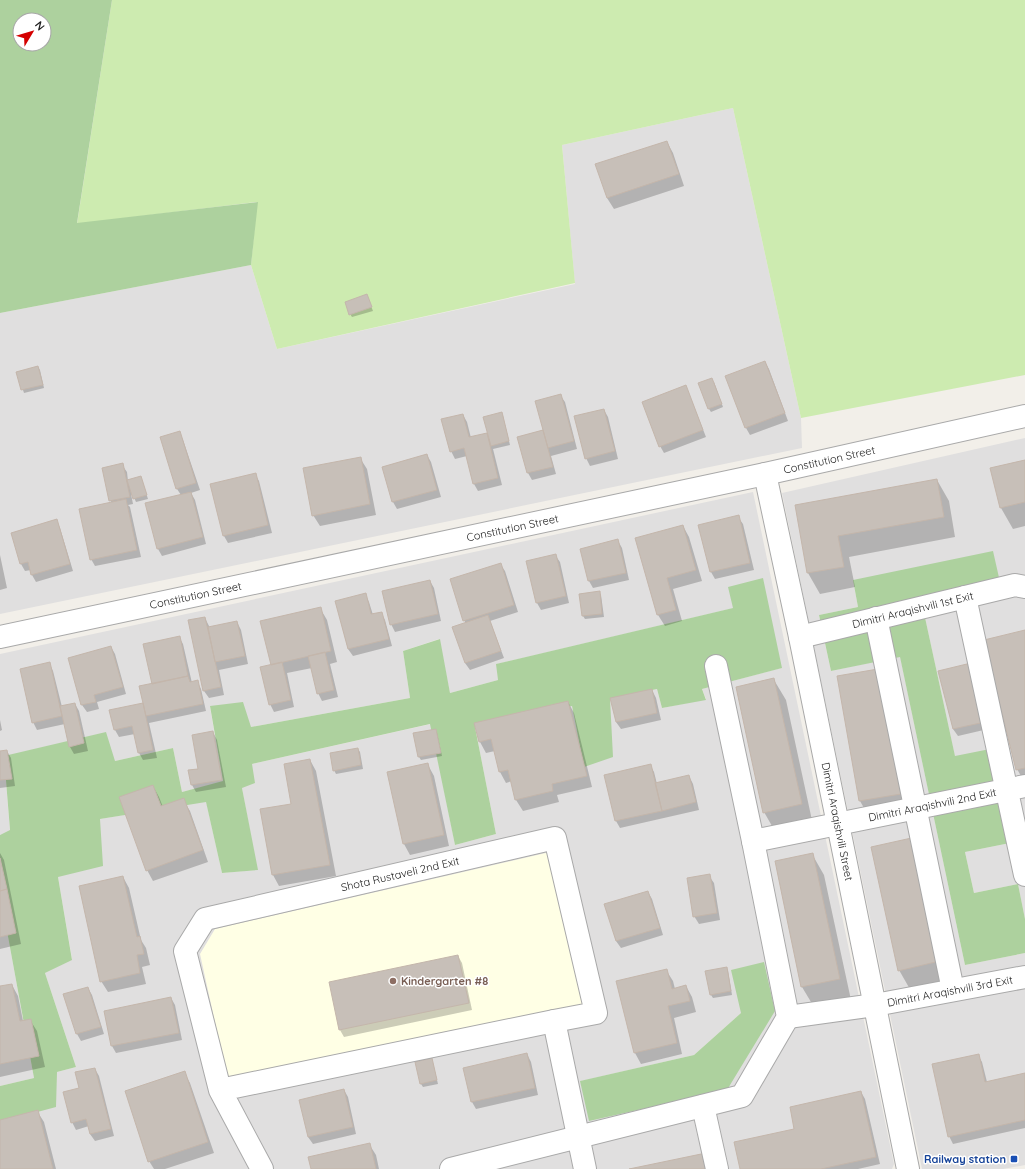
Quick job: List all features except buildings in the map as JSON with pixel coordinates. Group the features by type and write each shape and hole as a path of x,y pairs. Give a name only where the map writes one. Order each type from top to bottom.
{"street":[{"name":"Constitution Street","path":"0,637 765,474 1025,416"},
{"name":"Dimitri Araqishvili Street","path":"765,474 839,823 908,1169"},
{"name":"Dimitri Araqishvili 1st Exit","path":"800,637 1015,585 1025,587"},
{"path":"965,597 1016,788 1025,874"},
{"path":"876,618 953,990"},
{"path":"451,1169 742,1096 788,1017 716,666"},
{"name":"Dimitri Araqishvili 2nd Exit","path":"753,841 1016,788"},
{"name":"Shota Rustaveli 2nd Exit","path":"220,1090 596,1013 555,838 205,919 185,951 220,1090 262,1169"},
{"name":"Dimitri Araqishvili 3rd Exit","path":"788,1017 875,1005 1025,977"},
{"path":"554,1021 585,1169"},
{"path":"703,1106 717,1169"}],"shaded area":[{"path":"733,108 801,418 802,448 0,614 0,313 251,265 277,349 575,284 562,145"},
{"path":"1025,438 1025,919 1018,884 974,893 965,852 1015,842 955,757 921,599 853,580 858,607 819,615 831,671 900,656 965,965 1025,953 1025,1165 1003,1169 922,1169 782,493"},
{"path":"753,492 894,1164 892,1169 0,1169 57,1072 76,1067 45,973 72,959 58,877 100,819 206,801 222,873 257,870 242,788 252,764 431,724 455,845 496,834 475,727 572,706 584,767 610,699 657,689 662,708 706,699 702,689 781,668 734,608 497,664 498,680 450,693 439,639 403,651 410,698 251,727 210,707 223,782 182,792 173,748 115,761 4,756 10,831 0,835 0,654","holes":["741,1013 727,1090 581,1081 694,1055"]},
{"name":"Kindergarten #8","path":"550,852 587,1008 227,1077 200,954 215,929"},
{"path":"0,893 34,1078 0,1086"}],"green space":[{"path":"0,0 112,0 77,223 258,202 251,265 0,313"},
{"path":"112,0 1025,0 1025,375 801,418 733,108 562,145 575,283 277,349 251,265 257,202 77,224"},
{"path":"993,551 1000,582 921,599 955,756 995,748 1015,842 965,852 974,893 1018,884 1025,919 1025,953 965,965 900,657 831,671 819,615 858,607 853,580"},
{"path":"763,578 782,668 702,689 706,700 662,708 657,689 610,699 613,757 584,767 572,706 475,727 496,834 455,845 430,724 252,764 255,783 242,788 258,870 222,873 206,802 100,819 103,866 58,877 72,960 45,973 76,1067 57,1072 56,1107 0,1122 0,1086 34,1078 0,893 0,835 10,830 4,756 106,732 115,761 173,748 182,792 223,781 210,706 243,702 251,727 410,698 403,651 440,639 450,693 498,680 496,664 733,608 728,587"},
{"path":"764,962 775,1011 727,1090 589,1121 580,1081 694,1055 741,1013 731,970"}],"place":[{"name":"Kindergarten #8","path":"393,981"},
{"name":"Railway station","path":"1014,1159"}]}
